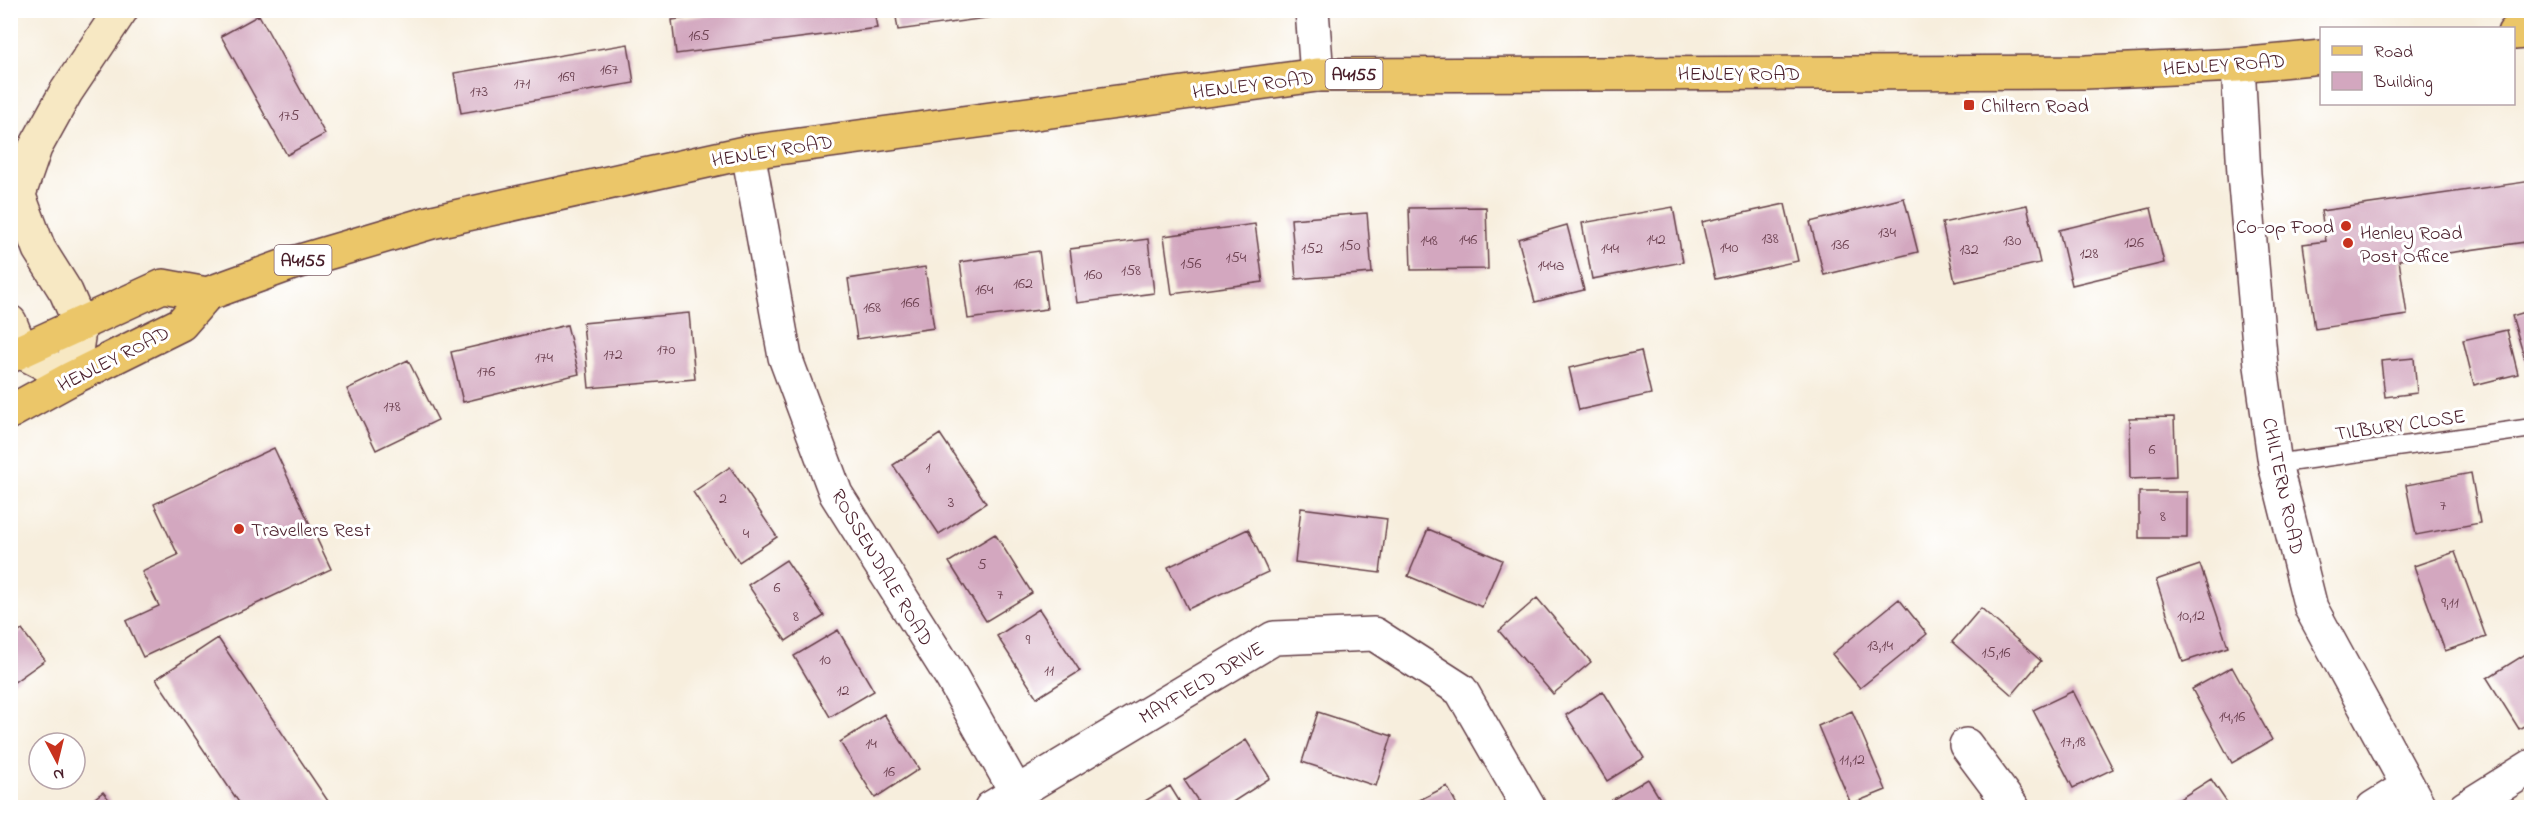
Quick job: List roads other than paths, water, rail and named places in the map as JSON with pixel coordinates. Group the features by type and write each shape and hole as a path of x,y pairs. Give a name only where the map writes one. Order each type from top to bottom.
{"main road":[{"path":"14,343 72,378 80,324 66,292 15,207 40,138 66,92 121,10"},
{"path":"2515,33 2532,31"},
{"name":"HENLEY ROAD","path":"10,412 72,378 181,324 207,294 290,264 432,222 748,152 1317,75 2086,72 2238,65 2320,57"},
{"path":"14,343 80,324 164,286 207,294"}],"street":[{"path":"1312,10 1317,75"},
{"name":"CHILTERN ROAD","path":"2238,65 2244,174 2261,366 2275,464 2311,608 2414,797"},
{"name":"ROSSENDALE ROAD","path":"748,152 785,357 836,495 952,678 1004,800"},
{"name":"MAYFIELD DRIVE","path":"1004,800 1274,638 1374,633 1461,690 1529,807"},
{"path":"1966,745 2013,807"},
{"path":"2465,807 2532,766"},
{"path":"2373,807 2414,797"}],"lane":[{"name":"TILBURY CLOSE","path":"2275,464 2532,428"}],"place":[{"name":"Chiltern Road","path":"1969,105"},
{"name":"Co-op Food","path":"2346,226"},
{"name":"Henley Road Post Office","path":"2348,243"},
{"name":"Travellers Rest","path":"239,529"}]}
